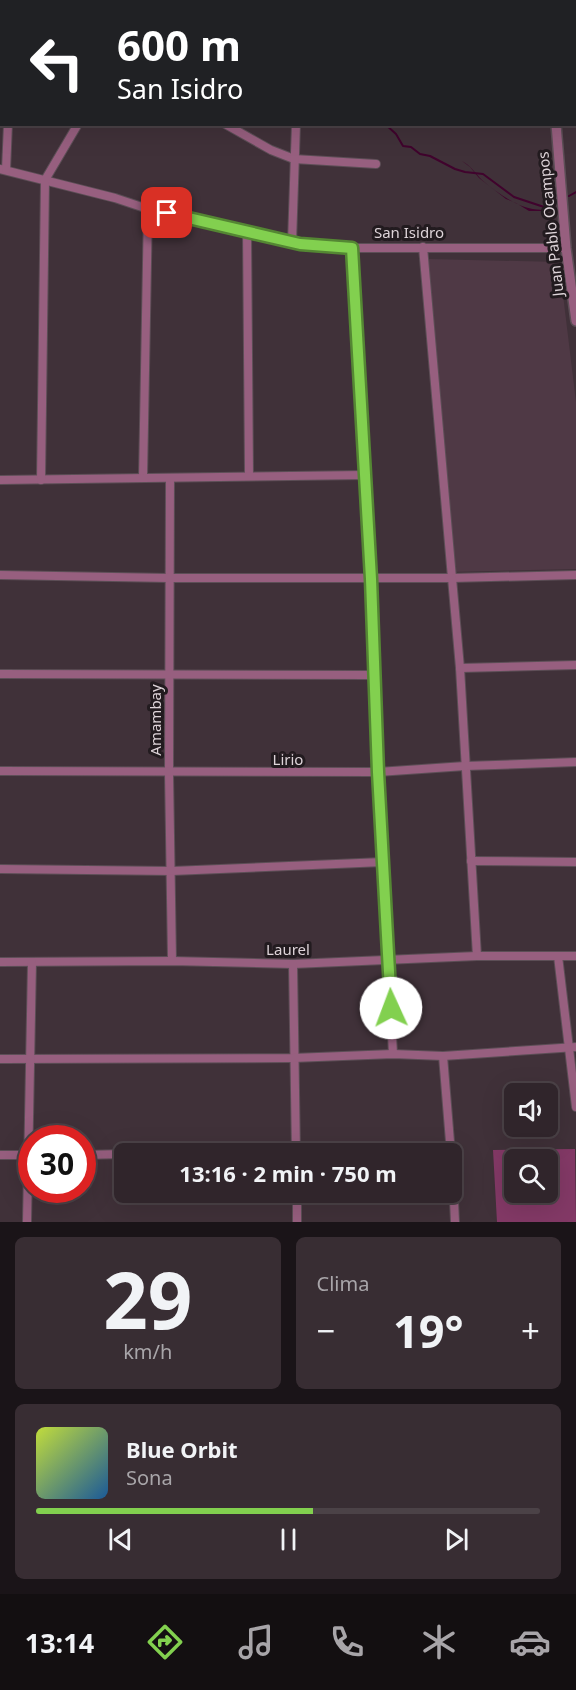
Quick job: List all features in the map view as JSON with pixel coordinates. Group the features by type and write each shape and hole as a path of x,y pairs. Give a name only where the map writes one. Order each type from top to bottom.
{"street":[{"path":"3,170 8,126"},
{"path":"41,480 45,180 77,126"},
{"path":"229,126 271,150 294,159 376,164"},
{"path":"292,242 297,126"},
{"name":"Juan Pablo Ocampos","path":"556,126 566,248 576,321"},
{"name":"San Isidro","path":"3,170 115,198 148,209 292,242 352,248 576,248"},
{"path":"143,478 148,209"},
{"path":"247,231 249,476"},
{"path":"423,247 460,668 477,956"},
{"path":"352,248 371,579 378,772 390,961 393,1054"},
{"path":"0,480 364,475"},
{"name":"Amambay","path":"170,478 169,773 172,961"},
{"path":"0,575 371,579 576,575"},
{"path":"460,668 576,665"},
{"path":"0,674 374,675"},
{"name":"Lirio","path":"0,771 378,772 576,762"},
{"path":"471,861 576,862"},
{"path":"0,869 172,871 383,862"},
{"name":"Laurel","path":"0,962 172,961 293,964 477,956 576,956"},
{"path":"558,956 572,1048 576,1107"},
{"path":"30,1125 32,962"},
{"path":"293,964 296,1143"},
{"path":"0,1059 293,1058 393,1054 443,1056 572,1048"},
{"path":"443,1056 450,1143"},
{"path":"0,1155 18,1155"},
{"path":"96,1155 114,1155"},
{"path":"27,1222 28,1203"},
{"path":"297,1203 297,1222"},
{"path":"454,1203 455,1222"}],"shaded area":[{"path":"518,204 531,209 549,209 550,211 529,211"},
{"path":"428,259 559,262 576,402 576,569 448,572"},
{"path":"558,1149 575,1149 576,1222 497,1222 493,1150 504,1150 504,1203 558,1203"}],"waterway":[{"path":"387,126 396,134 403,146 411,147 420,154 430,156 455,169 483,174 514,197 550,209 555,205"},
{"path":"569,196 576,192"}],"route":[{"path":"167,213 300,244 352,248 371,579 378,772 391,1008"}]}
